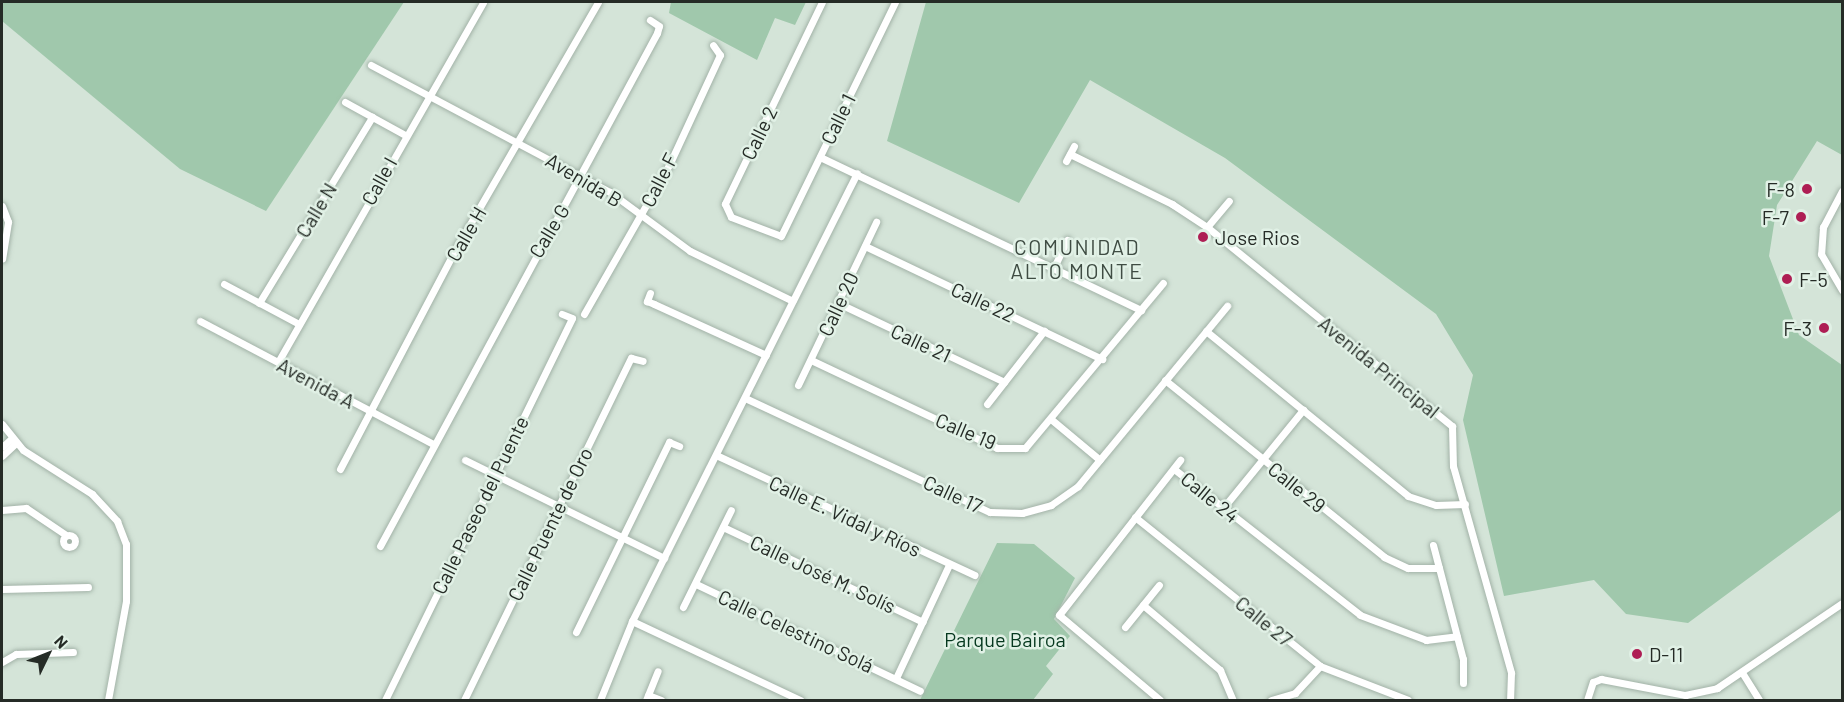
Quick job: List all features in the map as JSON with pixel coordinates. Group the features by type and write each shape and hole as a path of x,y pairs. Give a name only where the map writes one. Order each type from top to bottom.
{"street":[{"name":"Calle I","path":"278,362 405,135 483,2"},
{"name":"Calle H","path":"340,469 455,250 520,144 598,2"},
{"name":"Calle 2","path":"781,236 731,217 725,204 822,2"},
{"name":"Calle 1","path":"781,236 895,2"},
{"name":"Calle G","path":"380,546 432,444 582,176 657,33 659,26 650,20"},
{"name":"Calle F","path":"584,314 640,217 720,55 713,45"},
{"name":"Avenida B","path":"370,65 582,176 690,251 793,301"},
{"path":"345,102 405,135"},
{"name":"Calle N","path":"259,303 372,117"},
{"path":"1066,161 1074,146"},
{"name":"Avenida Principal","path":"1070,154 1172,204 1207,227 1452,426 1453,466 1466,504 1511,674 1510,700"},
{"path":"820,158 1055,265 1142,310"},
{"path":"600,700 632,621 856,173"},
{"path":"1842,191 1823,227 1821,254 1842,290"},
{"path":"1207,227 1229,201"},
{"path":"2,206 8,222 2,260"},
{"name":"Calle 20","path":"798,385 876,222"},
{"path":"1055,265 1066,240"},
{"name":"Calle 22","path":"865,246 1102,359"},
{"name":"Calle 19","path":"811,360 997,447 1025,448 1052,420 1163,283"},
{"path":"224,285 299,324"},
{"path":"650,293 647,301 766,355"},
{"name":"Calle 21","path":"838,303 1004,382"},
{"name":"Calle 17","path":"745,398 990,512 1022,513 1051,505 1078,486 1227,306"},
{"name":"Calle Paseo del Puente","path":"385,700 572,318 562,314"},
{"name":"Avenida A","path":"200,321 432,444"},
{"path":"987,404 1044,331"},
{"path":"1206,332 1408,496 1436,505 1466,504"},
{"name":"Calle Puente de Oro","path":"464,700 631,358 643,361"},
{"name":"Calle 29","path":"1165,380 1384,557 1408,568 1439,568"},
{"path":"1223,508 1302,410"},
{"path":"1052,420 1100,460"},
{"path":"2,424 14,440 92,494 117,521 126,544 126,601 108,700"},
{"path":"2,447 14,440"},
{"path":"2,456 14,440"},
{"path":"576,632 669,442 679,446"},
{"name":"Calle E. Vidal y Ríos","path":"716,455 949,565 974,574"},
{"path":"465,460 664,558"},
{"path":"1174,469 1180,460"},
{"name":"Calle 24","path":"1160,700 1059,615 1174,469 1360,615 1426,640 1457,636"},
{"path":"2,510 26,508 66,535"},
{"path":"683,607 731,510"},
{"name":"Calle 27","path":"1135,517 1320,666 1408,700"},
{"name":"Calle José M. Solís","path":"723,527 923,622"},
{"path":"1433,545 1457,636 1463,683"},
{"path":"896,678 949,565"},
{"name":"Calle Celestino Solá","path":"696,584 920,691"},
{"path":"1125,627 1159,585"},
{"path":"2,589 88,587"},
{"path":"1587,700 1593,682 1614,682 1685,695 1743,674 1842,603"},
{"path":"1143,605 1220,670 1233,700"},
{"path":"632,621 800,700"},
{"path":"2,662 16,654 74,652"},
{"path":"1271,700 1295,693 1320,666"},
{"path":"658,671 647,698 661,700"},
{"path":"1743,674 1759,700"},
{"path":"1146,700 1152,694"}],"green space":[{"path":"2,2 404,2 266,211 180,169 2,21"},
{"path":"671,2 806,2 795,25 775,18 757,60 669,13"},
{"path":"926,2 1842,2 1842,155 1817,141 1777,205 1769,256 1799,335 1842,365 1841,510 1688,623 1626,614 1594,580 1504,596 1463,420 1473,375 1436,314 1225,158 1090,80 1019,203 887,141"},
{"name":"Parque Bairoa","path":"997,543 1034,544 1075,578 1054,619 1070,636 1046,666 1053,674 1033,700 920,700"}],"place":[{"name":"F-8","path":"1807,189"},
{"name":"F-7","path":"1801,217"},
{"name":"Jose Rios","path":"1203,237"},
{"name":"F-5","path":"1787,279"},
{"name":"F-3","path":"1824,328"},
{"name":"D-11","path":"1637,654"}],"district":[{"name":"COMUNIDAD ALTO MONTE","path":"1077,259"}]}
